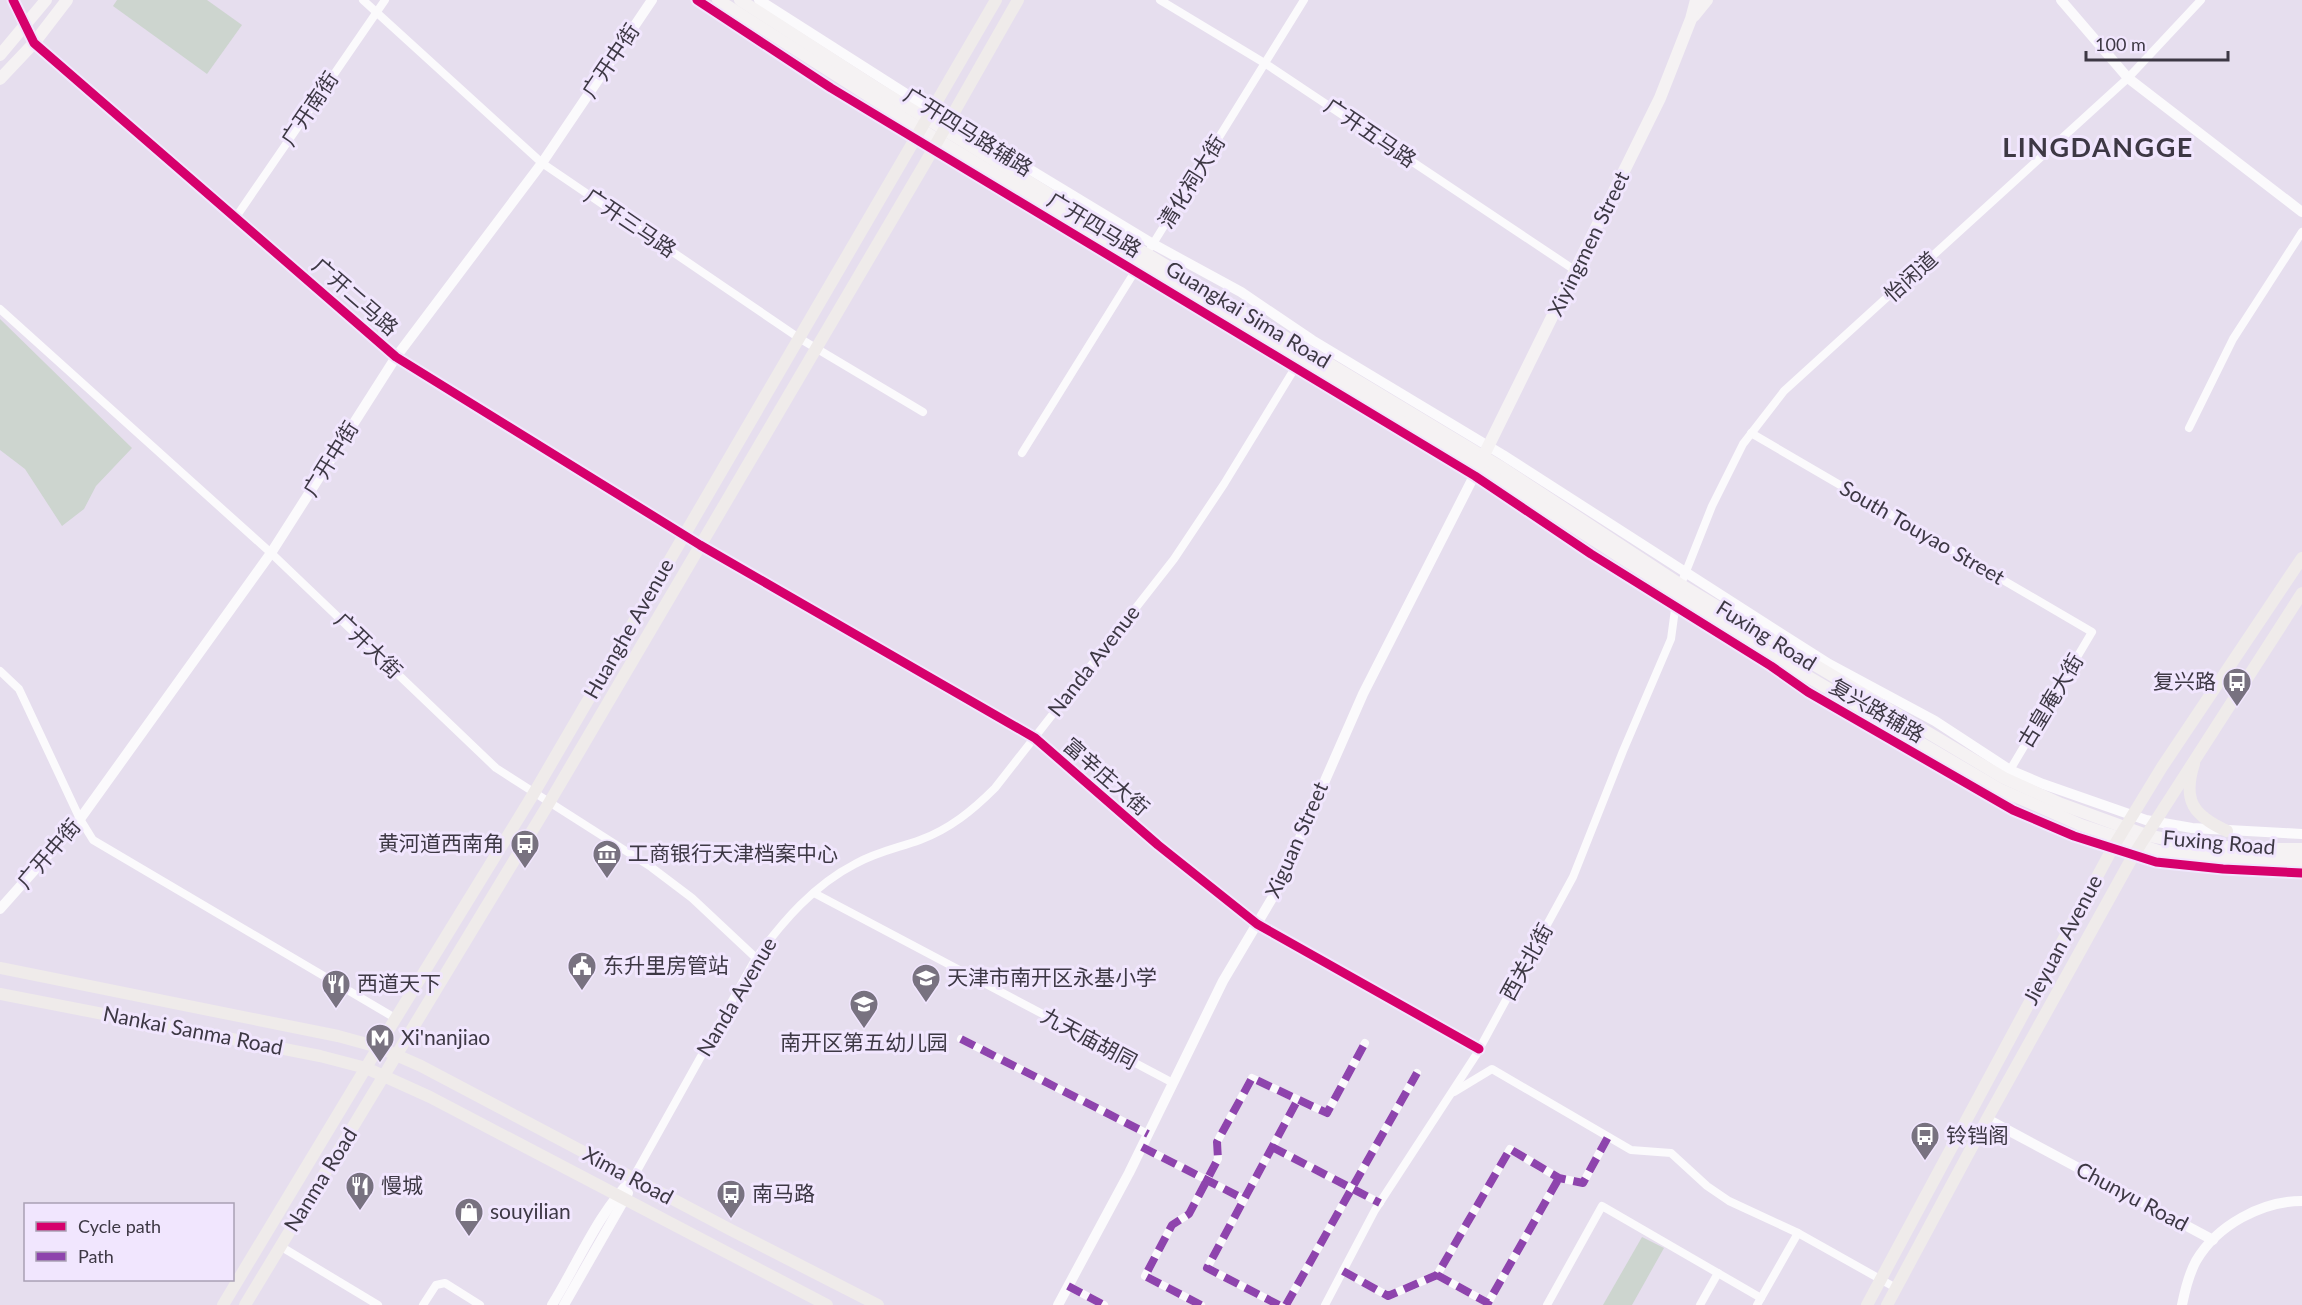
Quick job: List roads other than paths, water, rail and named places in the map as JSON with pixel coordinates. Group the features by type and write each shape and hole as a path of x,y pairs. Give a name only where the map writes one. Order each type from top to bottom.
{"main road":[{"path":"0,54 46,0"},
{"path":"0,79 34,43 67,0"},
{"name":"Guangkai Sima Road","path":"718,0 1481,461"},
{"name":"Guangkai Sima Road","path":"740,0 925,125"},
{"name":"Huanghe Avenue","path":"366,1068 534,793 996,0"},
{"name":"Huanghe Avenue","path":"397,1055 549,803 1018,0"},
{"name":"Xiyingmen Street","path":"1481,461 1660,98 1691,19 1696,0"},
{"name":"Xiyingmen Street","path":"1691,19 1707,0"},
{"name":"Fuxing Road","path":"1481,461 1680,589 2004,778 2061,804 2126,828 2139,845 2175,854 2212,858 2302,861"},
{"name":"Jieyuan Avenue","path":"1867,1305 2115,844 2302,558"},
{"name":"Fuxing Road","path":"1680,589 1788,665 1989,783 2080,825 2115,844 2190,844 2250,849 2302,849"},
{"name":"Jieyuan Avenue","path":"1887,1305 2139,845 2302,593"},
{"path":"2199,750 2190,782 2191,803 2205,819 2227,831"},
{"path":"1989,783 2013,810"},
{"name":"Nankai Sanma Road","path":"0,968 346,1038 378,1047"},
{"name":"Nankai Sanma Road","path":"0,994 320,1056 366,1068 385,1076"},
{"name":"Xima Road","path":"378,1047 878,1305"},
{"name":"Nanma Road","path":"244,1305 397,1055"},
{"name":"Nanma Road","path":"223,1305 366,1068"},
{"name":"Xima Road","path":"385,1076 430,1097 827,1305"}],"street":[{"name":"广开二马路","path":"13,0 34,43 396,357 700,545"},
{"name":"广开三马路","path":"363,0 542,163 799,338 923,412"},
{"name":"广开南街","path":"236,217 385,0"},
{"name":"广开中街","path":"0,909 80,819 271,553 396,357 542,163 652,0"},
{"path":"698,0 831,88 925,125"},
{"name":"广开四马路辅路","path":"759,0 925,125 1144,258 1241,292 1303,354 1481,461"},
{"name":"广开五马路","path":"1160,0 1266,64 1576,271"},
{"name":"清化祠大街","path":"1022,453 1304,0"},
{"path":"2061,0 2128,78 2302,212"},
{"name":"怡闲道","path":"1680,589 1712,506 1743,444 1784,390 2128,78 2201,0"},
{"path":"2189,428 2233,339 2302,232"},
{"name":"广开大街","path":"0,309 271,553 496,768 651,867 692,898 756,958"},
{"name":"Nanda Avenue","path":"633,1178 756,958 792,912 853,865 879,852 945,830 995,788 1174,558 1224,484 1303,354"},
{"name":"South Touyao Street","path":"1751,433 2092,632"},
{"name":"复兴路辅路","path":"1481,461 1680,589 1808,692 2013,810 2115,844"},
{"name":"复兴路辅路","path":"1481,461 1591,554 1680,589 1829,664 1935,721 2010,770 2043,784 2153,821 2227,831 2302,834"},
{"name":"Xiguan Street","path":"1058,1305 1142,1147 1223,981 1277,890 1367,684 1481,461"},
{"name":"富辛庄大街","path":"700,545 1035,738 1158,845 1257,924 1479,1049"},
{"name":"西关北街","path":"1325,1305 1380,1203 1479,1049 1573,878 1623,751 1671,639 1680,589"},
{"name":"古皇庵大街","path":"2010,770 2092,632"},
{"path":"0,671 19,689 80,819 93,840 395,1018"},
{"path":"2139,845 2176,865 2302,873"},
{"name":"九天庙胡同","path":"814,893 1173,1083"},
{"path":"961,1039 1148,1134"},
{"path":"1201,1305 1145,1276 1172,1225 1189,1214 1218,1159 1217,1142 1252,1078 1297,1101 1327,1113 1365,1043"},
{"path":"1452,1094 1492,1069 1631,1150 1671,1153 1707,1186 1729,1201 1798,1233 1896,1288"},
{"path":"1286,1305 1417,1073"},
{"path":"1280,1305 1207,1268 1297,1101"},
{"name":"Chunyu Road","path":"1987,1119 2213,1240 2196,1261 2186,1284 2182,1305"},
{"path":"1343,1272 1388,1296 1437,1275 1510,1149 1559,1178 1583,1183 1608,1137"},
{"path":"1142,1147 1244,1199"},
{"path":"1272,1147 1380,1203"},
{"path":"552,1305 633,1178"},
{"path":"1437,1275 1488,1303 1559,1178"},
{"path":"564,1305 621,1197"},
{"path":"2213,1240 2226,1228 2266,1206 2302,1201"},
{"path":"1547,1305 1602,1206 1718,1273 1759,1301 1798,1233"},
{"path":"280,1246 378,1305"},
{"path":"1700,1305 1718,1273"},
{"path":"423,1305 436,1285 446,1283 480,1305"},
{"path":"1068,1286 1104,1305"}],"place":[{"name":"复兴路","path":"2237,708"},
{"name":"黄河道西南角","path":"525,870"},
{"name":"工商银行天津档案中心","path":"607,880"},
{"name":"东升里房管站","path":"582,992"},
{"name":"天津市南开区永基小学","path":"926,1004"},
{"name":"西道天下","path":"336,1010"},
{"name":"南开区第五幼儿园","path":"864,1030"},
{"name":"Xi'nanjiao","path":"380,1064"},
{"name":"铃铛阁","path":"1925,1162"},
{"name":"慢城","path":"360,1212"},
{"name":"南马路","path":"731,1220"},
{"name":"souyilian","path":"469,1238"}],"district":[{"name":"LINGDANGGE","path":"2098,148"}]}
